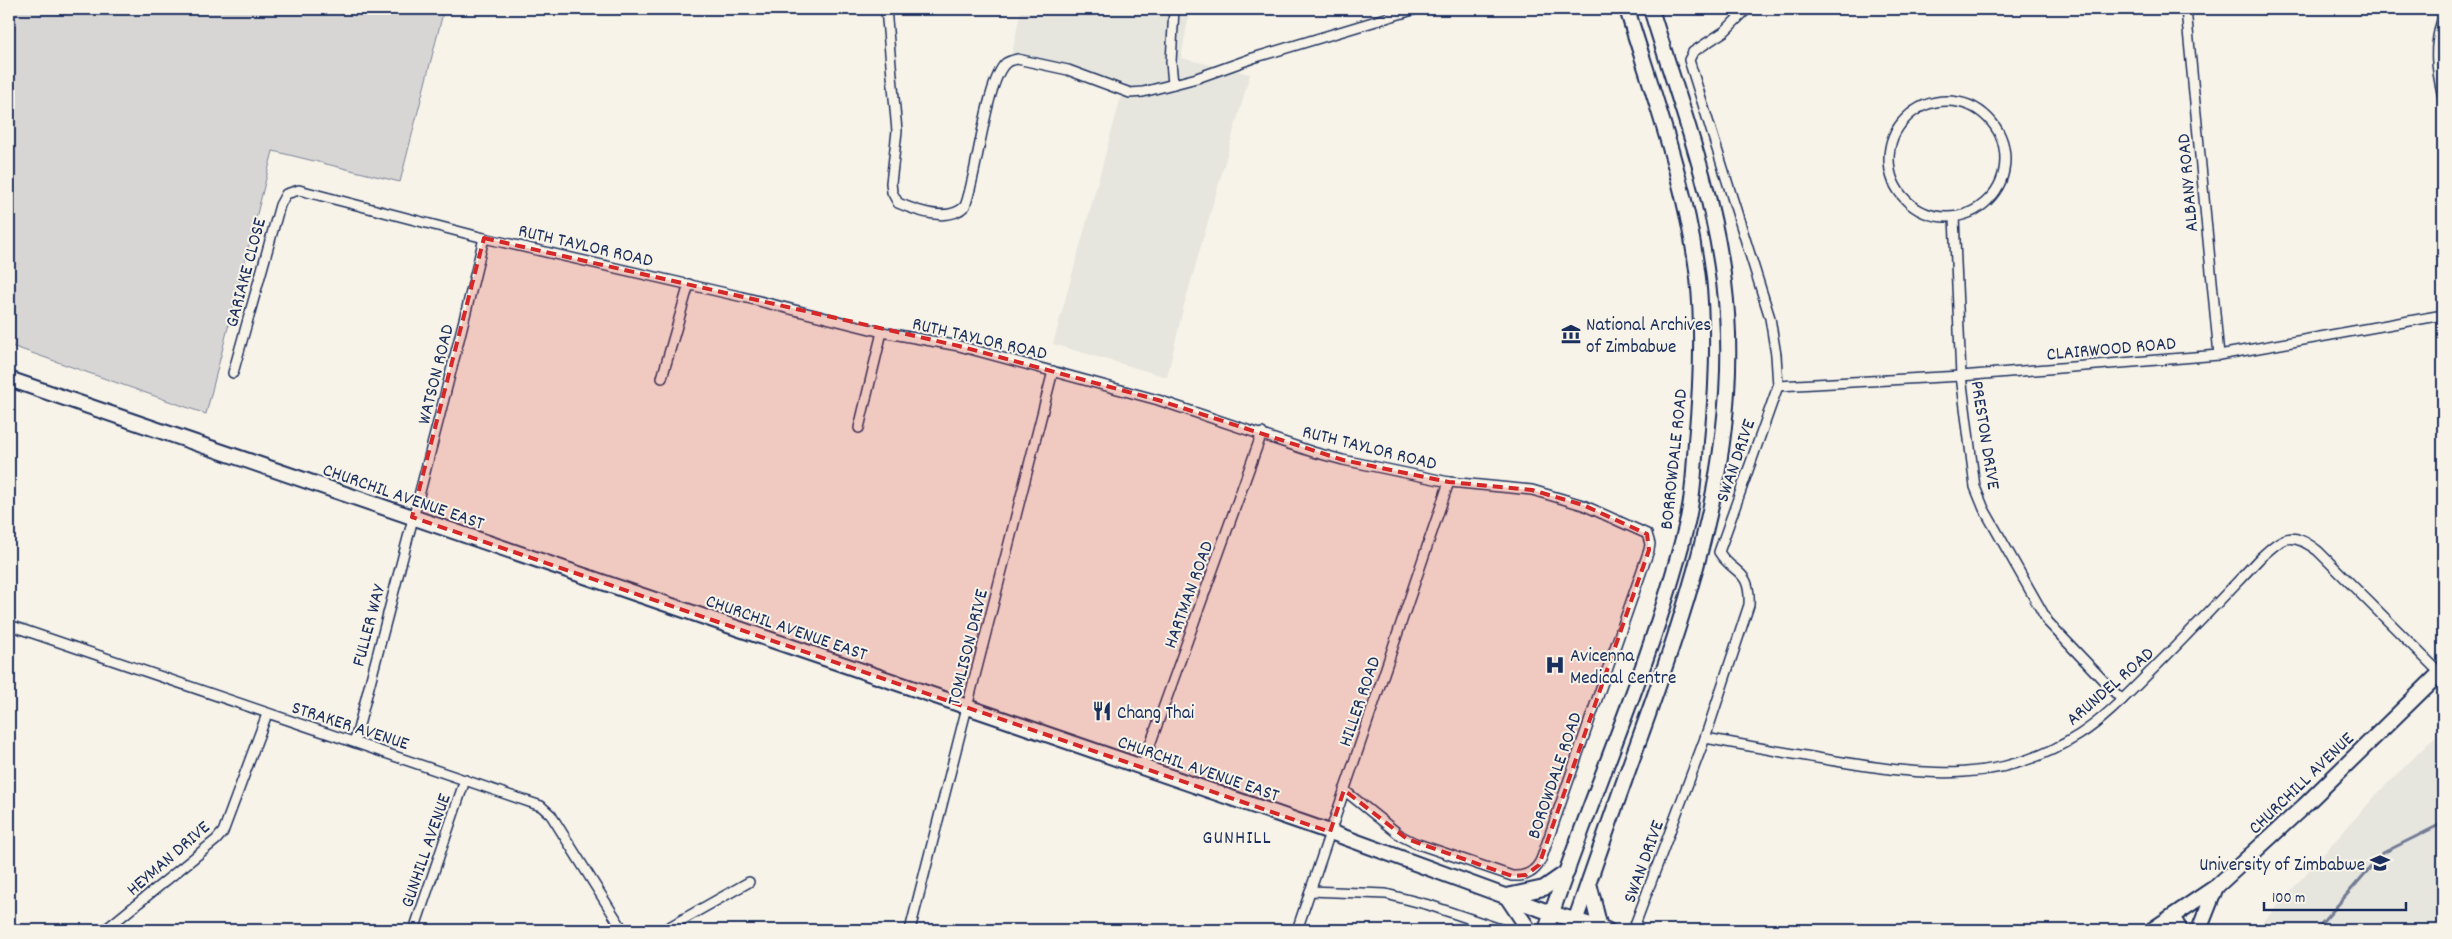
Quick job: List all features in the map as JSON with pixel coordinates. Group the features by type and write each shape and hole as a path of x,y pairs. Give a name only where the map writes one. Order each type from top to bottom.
{"main road":[{"name":"BORROWDALE ROAD","path":"1546,930 1612,756 1686,530 1694,472 1700,396 1701,313 1693,246 1673,157 1627,9"},
{"path":"1574,925 1689,597 1713,507 1720,464 1726,399 1727,313 1720,252 1696,158 1651,9"},
{"name":"CHURCHIL AVENUE EAST","path":"9,379 1330,832 1551,913"},
{"name":"CHURCHILL AVENUE","path":"2152,930 2173,918 2216,886 2311,799 2442,671"},
{"path":"1529,930 1506,896 1544,888 1568,871"},
{"path":"1551,913 1574,925 1603,929 1588,881"},
{"path":"2200,930 2216,886"},
{"path":"2173,918 2180,930"}],"street":[{"path":"886,9 897,131 892,192 898,204 942,216 954,215 965,206 993,94 1000,72 1005,64 1011,60 1017,59 1068,70 1130,93 1143,92 1416,9"},
{"path":"1173,84 1171,62 1174,9"},
{"name":"SWAN DRIVE","path":"1633,930 1704,738 1749,605 1750,592 1746,582 1739,570 1723,559 1719,552 1778,386 1775,347 1770,318 1689,60 1693,52 1724,31 1747,9"},
{"name":"ALBANY ROAD","path":"2186,9 2219,354"},
{"path":"2443,17 2435,49 2436,68 2443,97"},
{"path":"1940,102 1958,102 1975,108 1990,120 2000,135 2005,152 2004,170 1998,188 1986,202 1971,212 1954,217 1935,216 1918,210 1911,205 1904,199 1894,184 1889,166 1890,148 1896,131 1907,117 1922,106 1940,102"},
{"name":"RUTH TAYLOR ROAD","path":"299,190 484,238 689,284 882,332 959,346 1158,400 1321,454 1449,482 1532,490 1583,505 1646,534"},
{"name":"GARIAKE CLOSE","path":"233,374 280,205 286,194 299,190"},
{"name":"PRESTON DRIVE","path":"1954,217 1961,376 1973,479 1982,504 2048,622 2122,700"},
{"name":"WATSON ROAD","path":"412,517 444,405 484,238"},
{"path":"662,378 689,284"},
{"name":"CLAIRWOOD ROAD","path":"1778,386 1961,376 2219,354 2443,315"},
{"path":"859,428 882,332"},
{"name":"TOMLISON DRIVE","path":"910,930 1053,371"},
{"name":"HARTMAN ROAD","path":"1142,767 1262,433"},
{"name":"HILLER ROAD","path":"1297,930 1449,482"},
{"name":"FULLER WAY","path":"355,741 412,517"},
{"name":"BOROWDALE ROAD","path":"1344,790 1401,836 1489,870 1512,876 1526,875 1535,870 1542,857 1649,550 1650,544 1646,534"},
{"name":"ARUNDEL ROAD","path":"1704,738 1893,770 1934,774 1966,774 2007,767 2056,748 2081,734 2122,700 2260,558 2283,540 2291,537 2301,539 2318,551 2442,671"},
{"name":"STRAKER AVENUE","path":"9,625 534,803 546,810 624,930"},
{"name":"HEYMAN DRIVE","path":"105,930 216,840 223,832 267,714"},
{"name":"GUNHILL AVENUE","path":"414,930 465,780"},
{"path":"664,930 749,882"},
{"path":"1310,891 1394,896 1429,905 1503,930"}],"highlighted area":[{"path":"484,238 959,346 1158,400 1343,460 1449,482 1532,490 1583,505 1647,534 1649,550 1539,865 1526,875 1512,876 1407,839 1344,790 1330,832 412,517"}],"shaded area":[{"path":"9,9 444,9 400,182 273,151 206,414 9,345"},
{"path":"1021,9 1190,9 1181,58 1250,74 1183,309 1167,377 1053,344 1125,83 1012,54"},
{"name":"University of Zimbabwe","path":"2443,729 2443,930 2256,930 2376,795"}],"waterway":[{"path":"2316,930 2383,853 2443,823"}],"place":[{"name":"National Archives of Zimbabwe","path":"1571,334"},
{"name":"Avicenna Medical Centre","path":"1555,665"},
{"name":"Chang Thai","path":"1102,711"},
{"name":"University of Zimbabwe","path":"2380,863"}],"district":[{"name":"GUNHILL","path":"1237,836"}]}
